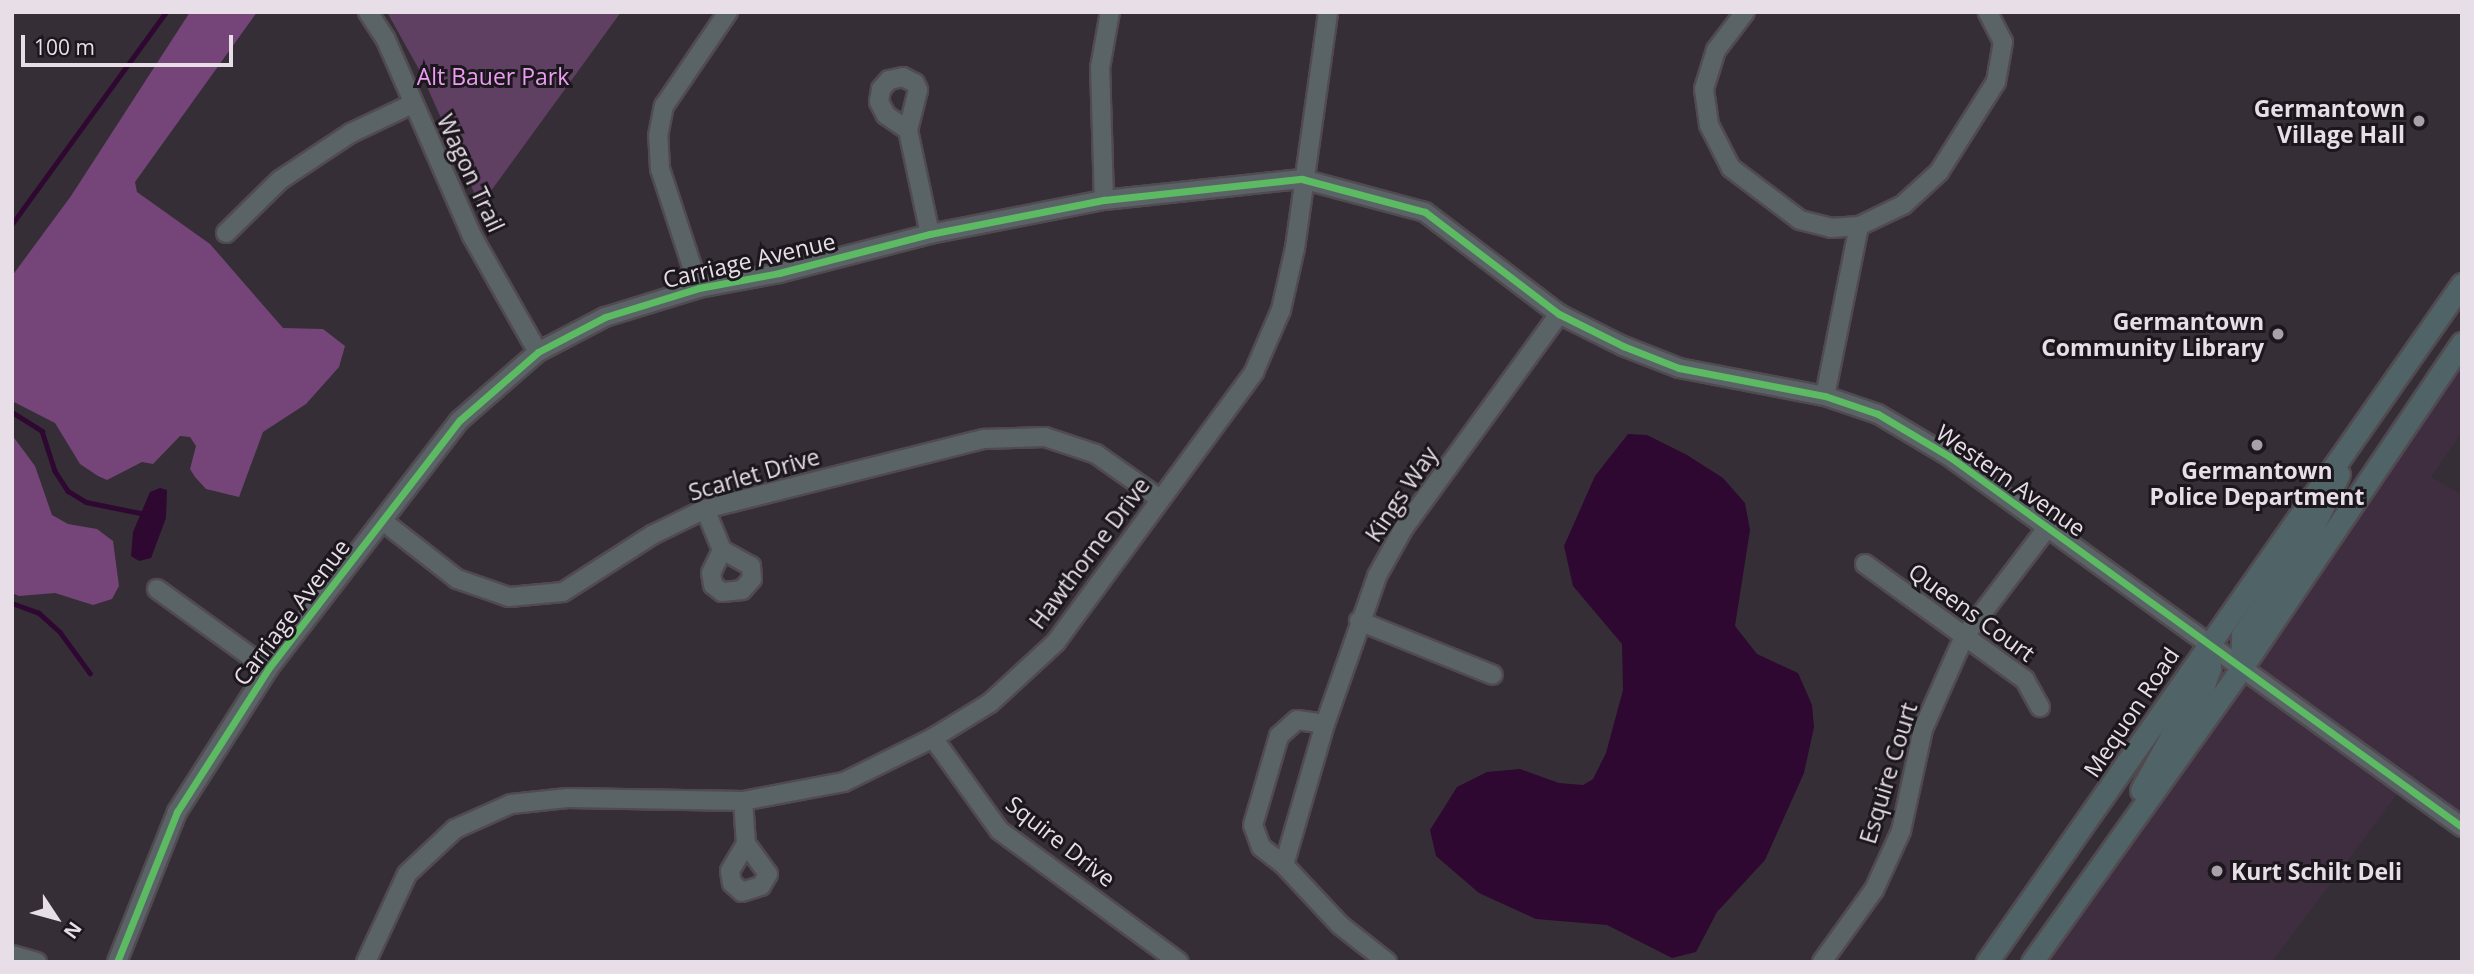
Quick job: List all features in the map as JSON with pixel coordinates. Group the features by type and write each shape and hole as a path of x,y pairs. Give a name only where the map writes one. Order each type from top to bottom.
{"main road":[{"name":"Mequon Road","path":"1987,962 2462,284"},
{"path":"2032,962 2241,668 2462,343"},
{"path":"2241,668 2242,635 2308,537 2334,489 2346,448"},
{"path":"2126,828 2146,778 2202,691 2210,668 2208,645"},
{"path":"2063,857 2091,878"}],"street":[{"name":"Wagon Trail","path":"368,12 386,40 472,236 538,352"},
{"path":"699,288 660,169 659,136 664,106 728,12"},
{"path":"1104,200 1100,68 1110,12"},
{"name":"Hawthorne Drive","path":"366,962 407,874 455,829 511,804 568,798 743,802 844,782 933,738 990,703 1056,642 1254,372 1281,310 1295,248 1302,179 1328,12"},
{"path":"1745,12 1716,50 1704,89 1709,125 1731,168 1800,220 1831,228 1858,226 1903,205 1940,172 1996,82 2003,42 1988,12"},
{"path":"226,233 280,180 351,133 412,104"},
{"path":"908,131 930,234"},
{"name":"Carriage Avenue","path":"117,962 177,812 268,669 460,420 538,352 605,317 699,288 779,273 930,234 1104,200 1302,179"},
{"name":"Western Avenue","path":"1302,179 1424,212 1559,314 1679,368 1825,396 1888,420 1950,457 2462,827"},
{"path":"1825,396 1858,226"},
{"name":"Kings Way","path":"1284,865 1325,724 1359,621 1403,529 1559,314"},
{"name":"Scarlet Drive","path":"384,522 457,579 509,597 563,592 652,535 705,509 984,439 1045,437 1096,454 1160,499"},
{"path":"705,509 722,550"},
{"name":"Esquire Court","path":"1822,962 1874,890 1901,831 1923,729 1964,637 2047,528"},
{"name":"Queens Court","path":"1865,564 2025,680 2040,707"},
{"path":"157,589 268,669"},
{"path":"1359,621 1493,675"},
{"path":"1325,724 1297,720 1279,736 1253,825 1261,847 1284,865 1331,918 1387,962"},
{"name":"Squire Drive","path":"933,738 999,830 1179,962"},
{"path":"743,802 746,844"},
{"path":"12,955 37,962"}],"shaded area":[{"path":"190,12 257,12 135,182 137,192 210,244 283,328 323,329 345,346 339,367 306,404 263,432 239,497 206,489 195,477 190,469 196,446 190,437 180,436 153,464 142,462 107,480 80,464 55,423 12,401 12,276 71,196"},
{"path":"2462,356 2462,432 2431,477 2462,495 2462,813 2408,779 2272,962 2048,962 2275,640 2335,544"},
{"path":"1628,434 1647,435 1687,455 1723,478 1745,503 1750,530 1735,626 1757,654 1798,673 1812,705 1814,727 1804,773 1765,860 1717,912 1696,952 1672,958 1607,925 1536,919 1479,893 1436,856 1430,830 1457,787 1487,772 1520,769 1559,783 1583,785 1593,779 1606,753 1623,690 1622,644 1573,586 1564,546 1595,476"},
{"path":"12,435 35,466 52,515 68,524 97,529 113,541 119,586 112,599 93,605 55,593 19,596 12,593"},
{"path":"160,488 167,490 166,518 151,558 139,561 131,556 133,532 150,492"}],"green space":[{"name":"Alt Bauer Park","path":"387,12 621,12 480,206 421,73"}],"waterway":[{"path":"12,224 166,12"},
{"path":"12,412 42,431 55,471 68,491 86,502 140,513"},
{"path":"12,603 39,613 60,632 90,673"}],"cycle path":[{"path":"117,962 177,812 268,669 460,420 538,352 605,317 699,288 779,273 930,234 1104,200 1302,179 1425,212 1559,314 1623,346 1679,368 1825,396 1878,414 1950,457 2462,827"}],"place":[{"name":"Germantown Village Hall","path":"2419,121"},
{"name":"Germantown Community Library","path":"2278,334"},
{"name":"Germantown Police Department","path":"2257,445"},
{"name":"Kurt Schilt Deli","path":"2217,871"}]}
